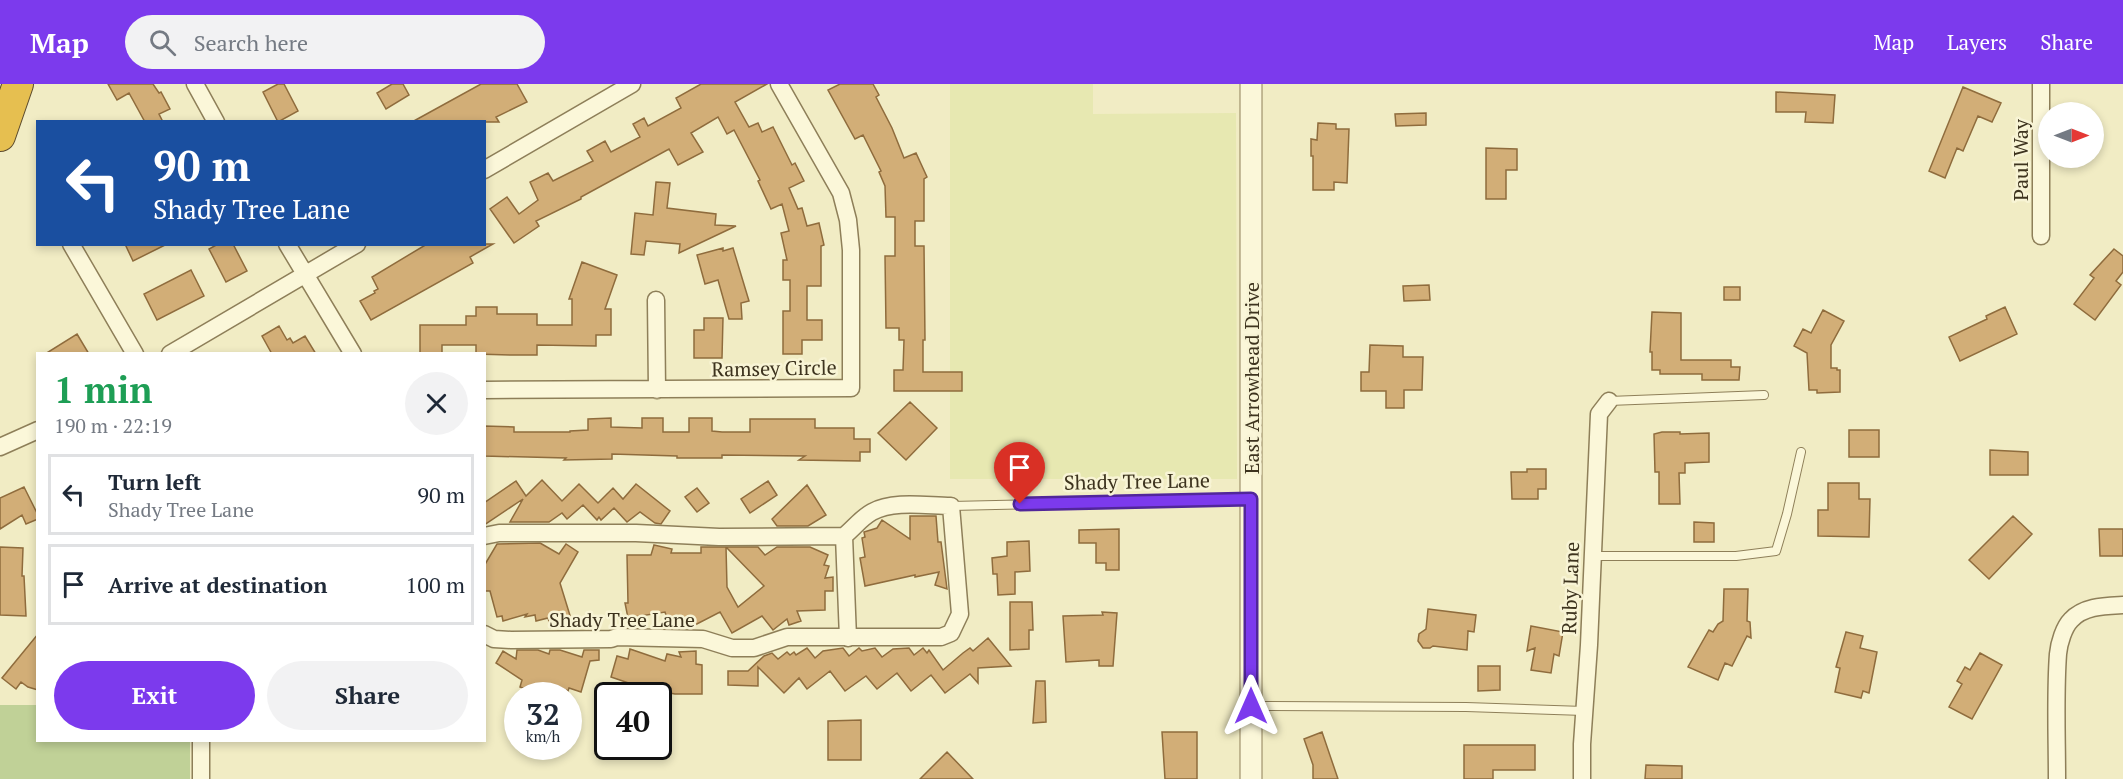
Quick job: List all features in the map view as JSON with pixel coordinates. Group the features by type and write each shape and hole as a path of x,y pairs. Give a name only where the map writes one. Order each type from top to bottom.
{"highway":[{"path":"0,136 18,84"}],"street":[{"path":"195,84 215,120"},
{"path":"486,169 632,84"},
{"name":"Ramsey Circle","path":"486,390 851,388 851,250 848,220 841,193 779,84"},
{"name":"East Arrowhead Drive","path":"1251,84 1251,779"},
{"name":"Paul Way","path":"2041,84 2041,236"},
{"path":"72,246 134,352"},
{"path":"288,246 352,352"},
{"path":"173,352 354,246"},
{"path":"656,300 657,390"},
{"name":"Ruby Lane","path":"1581,779 1599,414 1609,401"},
{"path":"0,447 36,431"},
{"name":"Shady Tree Lane","path":"486,635 494,639 510,640 616,637 703,639 732,648 754,648 787,637 940,637 951,633 960,614 951,506 888,506 873,511 844,536"},
{"path":"486,536 499,533 636,533 719,537 844,536 848,638"},
{"path":"2057,779 2058,652 2066,628 2071,620 2083,610 2123,605"},
{"path":"201,742 201,779"}],"lane":[{"path":"1609,401 1764,395"},
{"path":"1593,556 1736,556 1776,551 1801,452"},
{"name":"Shady Tree Lane","path":"951,506 1251,499"},
{"path":"1251,706 1466,707 1584,711"}],"green space":[{"path":"950,84 1093,84 1093,114 1236,113 1237,479 950,479"},
{"path":"0,705 36,705 36,742 190,742 190,779 0,779"}],"building":[{"path":"108,84 153,84 159,93 161,92 170,109 159,114 162,120 144,120 129,93 117,100"},
{"path":"278,84 284,84 298,111 282,120 277,120 263,92"},
{"path":"392,84 403,84 409,95 386,109 377,93"},
{"path":"481,84 517,84 527,102 496,117 499,122 416,120"},
{"path":"701,84 767,84 735,102 749,127 758,123 762,132 773,127 792,165 795,163 804,181 789,188 798,209 802,208 807,226 819,223 824,245 821,246 821,286 807,286 807,320 822,320 822,340 802,340 802,354 783,354 783,311 790,311 790,280 783,280 783,260 787,260 781,233 789,231 782,204 771,209 758,181 760,180 734,130 727,134 718,117 691,133 703,152 678,165 669,149 581,199 536,221 539,226 514,243 490,209 507,197 519,214 538,200 530,182 548,173 553,181 593,161 587,151 605,141 611,152 640,137 633,124 644,118 648,126 681,108 676,98"},
{"path":"840,84 873,84 879,95 876,97 904,158 916,153 927,177 924,179 924,221 915,221 915,246 924,246 923,372 962,372 962,391 894,391 894,370 903,370 904,340 899,340 899,328 886,328 885,256 895,256 895,217 886,217 885,186 879,172 881,171 863,135 855,139 828,90"},
{"path":"1963,87 2001,103 1992,122 1978,116 1963,151 1957,148 1945,178 1929,171"},
{"path":"1776,92 1835,95 1833,123 1805,122 1806,112 1776,112"},
{"path":"1426,113 1426,125 1396,126 1395,114"},
{"path":"1318,123 1336,124 1336,129 1349,129 1347,183 1334,182 1334,190 1313,190 1311,139 1317,140"},
{"path":"1486,148 1517,149 1517,170 1506,170 1506,199 1486,199"},
{"path":"656,182 670,183 667,208 716,214 715,225 736,226 679,253 680,244 646,241 644,255 631,254 635,213 653,215"},
{"path":"493,244 470,257 473,263 371,320 360,301 378,289 372,277 424,246"},
{"path":"126,246 163,246 133,261"},
{"path":"214,246 234,246 247,271 226,282 209,249"},
{"path":"723,248 723,251 733,248 749,301 741,303 742,319 729,319 718,280 705,284 697,255"},
{"path":"2114,249 2123,256 2123,272 2116,281 2121,285 2095,320 2074,304 2094,278 2090,275"},
{"path":"582,262 617,275 605,309 611,309 611,335 596,335 596,346 537,345 537,355 486,354 486,352 476,352 476,345 442,345 442,352 420,352 420,325 466,325 466,316 476,316 476,307 497,307 497,314 537,314 537,325 572,325 572,299 569,299"},
{"path":"191,270 204,296 157,320 144,294"},
{"path":"1429,285 1430,300 1404,301 1403,286"},
{"path":"1724,287 1740,287 1740,300 1724,300"},
{"path":"2005,307 2017,334 1960,361 1949,337 1987,319 1986,316"},
{"path":"1823,310 1844,321 1831,345 1831,368 1840,370 1840,392 1817,393 1817,390 1809,390 1807,353 1794,346 1803,329 1811,333"},
{"path":"1652,312 1681,313 1681,360 1731,360 1731,367 1740,367 1739,380 1702,380 1702,374 1660,374 1660,370 1652,370 1652,352 1650,352"},
{"path":"704,318 723,318 722,358 694,358 694,330 704,330"},
{"path":"279,326 287,340 290,338 293,343 305,336 315,352 271,352 262,336"},
{"path":"77,334 88,352 48,352"},
{"path":"1370,345 1403,346 1403,357 1423,357 1422,390 1404,390 1404,408 1386,408 1386,391 1361,391 1361,372 1369,372"},
{"path":"910,402 937,428 906,460 878,433"},
{"path":"611,418 611,427 642,428 642,418 663,418 663,432 689,432 689,418 712,418 712,431 750,432 750,419 815,419 815,428 854,428 854,439 870,439 870,452 860,452 860,461 799,460 805,456 722,455 722,458 677,458 677,456 612,454 612,459 564,460 566,458 486,456 486,426 514,427 514,432 570,432 588,430 588,419"},
{"path":"1849,430 1879,430 1879,457 1849,457"},
{"path":"1662,432 1709,433 1709,462 1685,463 1685,473 1679,473 1680,504 1659,504 1659,472 1655,472 1654,434"},
{"path":"1990,450 2028,452 2028,475 1990,475"},
{"path":"1527,469 1546,469 1546,489 1538,489 1538,499 1512,499 1511,472 1527,472"},
{"path":"542,480 562,501 579,484 598,503 613,488 623,499 636,484 670,511 661,524 655,523 640,512 627,522 614,508 601,520 599,517 597,520 583,505 567,519 562,513 549,522 510,522 523,499 486,524 486,502 516,481 526,496"},
{"path":"768,481 777,495 750,513 741,499"},
{"path":"1828,483 1859,483 1859,499 1870,499 1869,537 1818,536 1818,510 1828,510"},
{"path":"807,485 826,515 808,526 777,526 772,519"},
{"path":"24,487 36,511 36,520 26,524 22,515 0,529 0,498"},
{"path":"697,488 709,503 697,512 685,497"},
{"path":"910,516 936,516 938,542 941,542 947,589 935,585 939,572 865,586 860,558 865,557 862,538 865,537 864,532 877,528 882,520 910,539"},
{"path":"2013,516 2032,534 1989,579 1969,560"},
{"path":"1694,522 1714,523 1714,542 1694,542"},
{"path":"1119,529 1119,570 1106,570 1106,563 1096,563 1096,543 1079,543 1079,530"},
{"path":"2099,529 2123,529 2123,556 2100,556"},
{"path":"1029,541 1030,571 1015,572 1015,594 998,595 997,574 993,574 992,558 1007,556 1007,542"},
{"path":"540,543 559,554 566,544 578,552 560,583 572,622 551,628 548,618 536,621 535,615 525,617 527,614 503,621 502,616 497,617 490,591 486,591 486,563 497,544"},
{"path":"654,545 672,549 671,553 701,553 701,547 726,547 758,547 765,555 777,547 810,547 828,555 824,565 829,566 825,578 833,577 833,591 825,591 825,610 797,611 801,621 789,625 787,619 773,630 762,616 732,633 720,612 693,626 688,617 670,627 665,612 628,618 625,603 628,603 627,555 651,555","holes":["726,547 764,586 738,607 727,587"]},
{"path":"0,547 23,548 22,576 24,576 26,616 0,615"},
{"path":"1724,589 1748,589 1747,621 1750,622 1751,638 1747,636 1732,666 1725,663 1718,680 1688,667 1709,630 1713,632 1723,621"},
{"path":"1010,602 1032,602 1033,630 1029,630 1029,649 1010,650"},
{"path":"1428,609 1476,615 1474,632 1468,631 1467,650 1433,646 1423,648 1418,641 1419,634 1426,629"},
{"path":"1102,612 1117,613 1113,666 1099,666 1099,660 1066,662 1063,616 1103,615"},
{"path":"1531,626 1563,632 1559,656 1554,654 1551,673 1531,670 1535,648 1527,651"},
{"path":"1846,632 1863,636 1860,648 1877,652 1869,693 1863,691 1861,698 1835,692 1840,668 1836,667"},
{"path":"36,636 36,689 21,682 16,689 2,678"},
{"path":"988,638 1011,666 978,668 978,683 970,674 945,693 931,675 911,691 897,673 877,689 866,676 845,691 830,671 807,689 799,678 784,693 758,667 758,686 728,685 728,671 748,671 764,656 772,653 778,659 787,652 790,655 794,652 796,655 807,648 815,658 823,651 843,648 849,656 859,648 862,651 875,648 882,657 893,649 909,648 914,655 923,648 927,653 929,650 943,670 970,648 973,651"},
{"path":"630,649 665,661 667,654 681,657 679,652 696,651 696,664 702,665 702,694 672,693 672,682 626,682 611,677 617,656 628,659"},
{"path":"517,650 538,650 549,654 550,650 560,650 582,657 584,650 599,650 599,660 590,661 582,689 582,682 521,682 522,680 496,663 503,651 516,659"},
{"path":"1980,653 2002,665 1972,719 1949,707 1962,684 1957,681 1965,667 1970,670"},
{"path":"1478,666 1500,666 1500,690 1478,691"},
{"path":"1036,681 1045,681 1046,722 1033,723"},
{"path":"861,720 861,760 828,760 828,721"},
{"path":"1162,732 1197,732 1197,779 1165,779"},
{"path":"1322,732 1338,779 1313,779 1313,765 1304,739"},
{"path":"1464,745 1535,745 1535,770 1493,770 1493,779 1464,779"},
{"path":"947,752 973,779 920,779"},
{"path":"1646,765 1682,766 1682,779 1645,779"}],"route":[{"path":"1020,504 1251,499 1251,706"}]}
